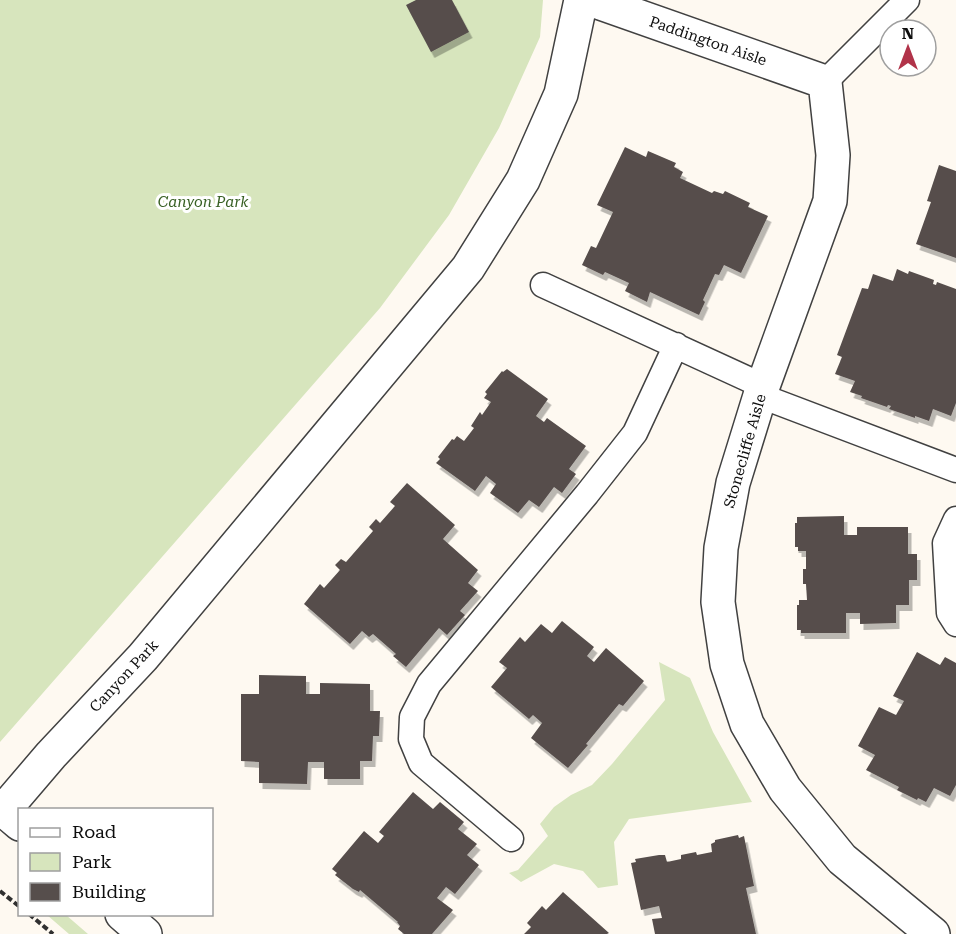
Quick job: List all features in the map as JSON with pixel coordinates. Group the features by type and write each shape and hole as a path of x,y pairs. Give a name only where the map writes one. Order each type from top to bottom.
{"street":[{"name":"Canyon Park","path":"8,814 51,754 143,657 468,268 523,180 561,93 581,0"},
{"name":"Paddington Aisle","path":"591,0 825,82"},
{"name":"Stonecliffe Aisle","path":"825,82 833,155 830,201 762,391 733,483 721,548 718,602 727,664 747,724 785,789 842,859 932,934"},
{"path":"124,916 145,934"}],"lane":[{"path":"825,82 907,0"},
{"path":"543,285 676,345 762,391 956,470"},
{"path":"511,838 421,763 411,739 412,717 429,684 587,494 635,432 676,345"},
{"path":"956,519 945,543 949,613 956,624"}],"path":[{"path":"0,891 18,905"},
{"path":"30,916 53,934"}],"green space":[{"name":"Canyon Park","path":"0,0 543,0 540,37 499,128 449,215 380,308 0,742"},
{"path":"659,662 690,678 713,732 752,802 629,819 614,842 618,885 598,888 583,871 554,864 521,882 509,873 518,870 548,836 540,824 554,807 571,795 592,785 665,700"},
{"path":"48,916 67,916 88,934 69,934"}],"building":[{"path":"416,0 452,0 469,32 431,52 406,5"},
{"path":"625,147 646,157 648,151 676,163 674,167 683,172 680,178 712,193 714,191 723,194 725,191 750,203 748,207 768,216 741,273 724,265 719,275 715,274 699,315 650,292 647,302 625,291 629,283 605,272 603,275 582,265 591,246 596,248 613,212 597,205"},
{"path":"939,165 956,171 956,258 916,244 931,202 927,201"},
{"path":"897,269 934,280 933,284 936,285 937,282 956,289 956,403 951,416 933,409 929,421 889,409 891,406 887,407 850,392 855,381 835,374 842,357 837,355 862,288 868,289 873,274 893,281"},
{"path":"507,369 548,399 536,416 544,422 547,418 586,446 569,469 576,474 562,493 554,487 539,507 529,500 518,513 490,493 496,484 486,476 475,491 436,463 452,439 454,440 457,436 464,441 474,428 471,426 480,412 482,415 491,402 484,398 487,394 485,392 502,371"},
{"path":"407,483 455,525 443,539 478,570 468,583 478,591 460,611 465,615 447,635 439,628 406,667 393,656 396,654 373,634 369,637 362,631 350,644 304,604 320,584 324,588 340,570 335,565 341,559 346,562 373,531 369,527 376,519 380,523 395,506 390,502"},
{"path":"844,516 844,535 857,535 857,527 908,527 908,554 917,554 917,580 909,580 909,605 896,605 896,623 860,624 860,613 846,613 846,633 801,633 801,630 797,630 797,605 799,605 799,600 807,600 806,584 803,584 806,551 798,551 798,547 795,547 797,517"},
{"path":"562,621 594,647 587,656 594,662 606,648 644,681 623,706 619,704 568,768 531,738 542,723 533,715 529,719 491,687 507,668 499,662 520,637 525,642 541,624 552,633"},
{"path":"917,652 940,665 945,657 956,663 956,785 950,796 934,788 926,802 897,790 899,787 866,770 875,755 858,746 879,707 896,715 904,701 893,696"},
{"path":"259,675 306,676 306,694 320,694 320,683 370,684 370,711 380,711 379,736 373,736 372,761 360,761 360,779 324,779 324,762 308,762 307,784 259,783 259,762 241,761 241,694 259,694"},
{"path":"413,792 433,809 440,802 464,822 458,829 477,844 467,855 479,865 455,894 446,887 437,898 453,910 432,934 404,934 398,929 400,926 398,922 360,890 359,892 353,889 335,875 337,873 332,869 364,831 378,843 384,836 379,832"},
{"path":"738,835 739,838 744,836 754,886 746,888 756,934 655,934 652,919 662,918 659,906 641,910 631,863 636,862 635,859 659,855 665,855 667,862 681,859 681,855 712,852 711,844 715,840"},
{"path":"563,892 609,933 524,934 531,927 527,923 542,906 546,910"}]}
